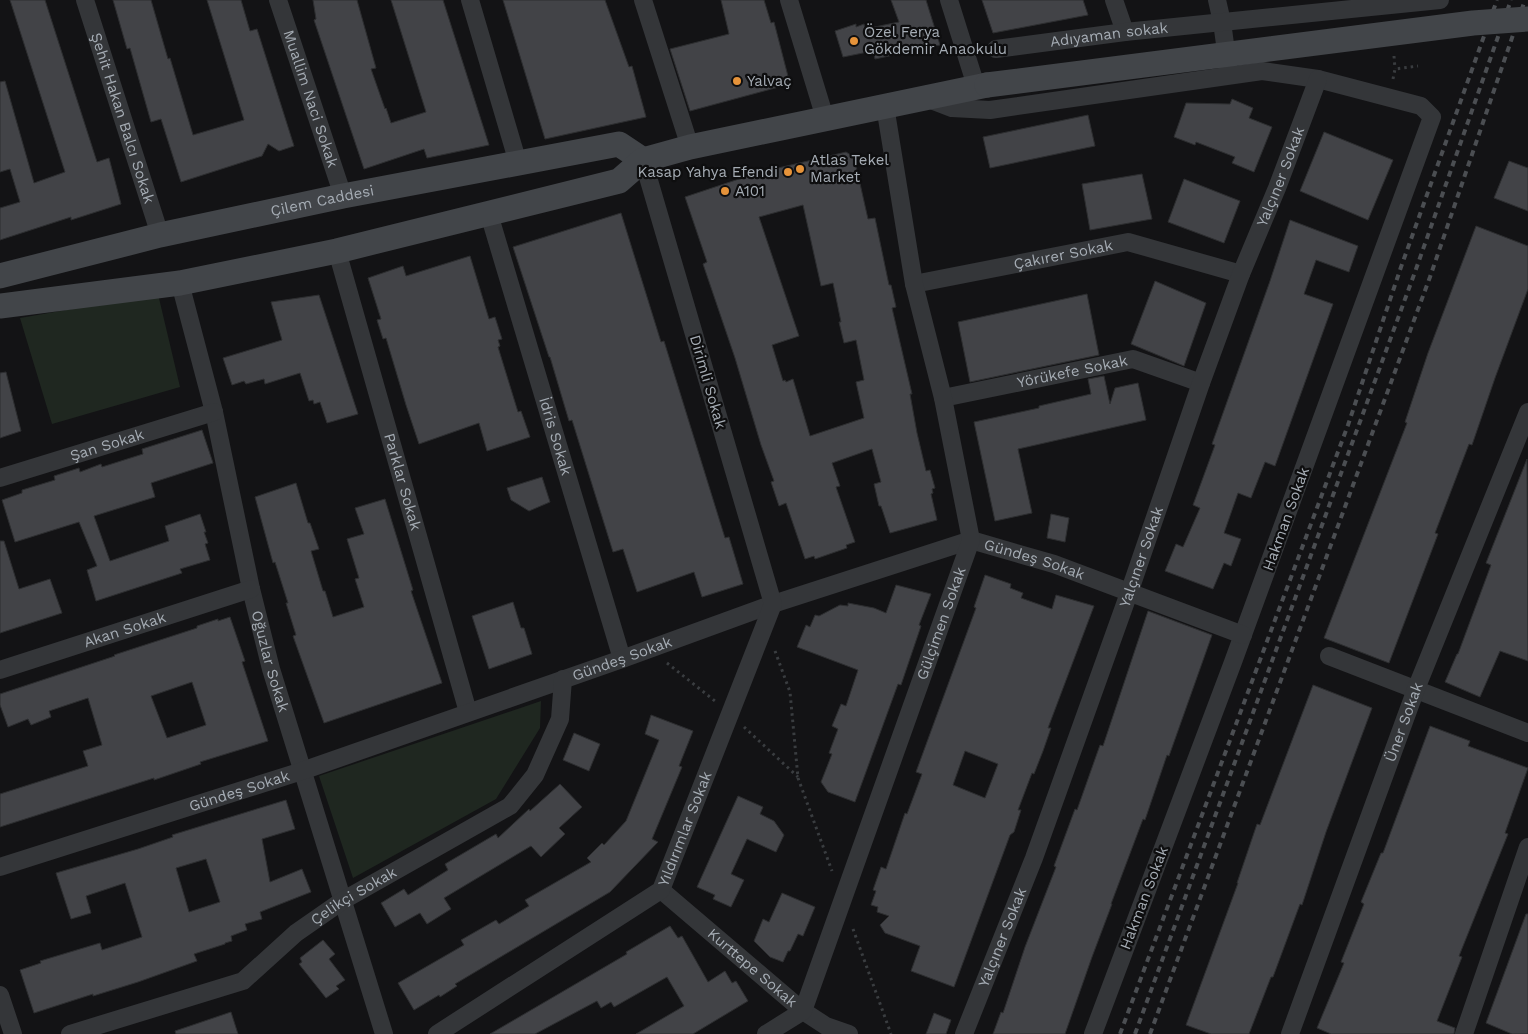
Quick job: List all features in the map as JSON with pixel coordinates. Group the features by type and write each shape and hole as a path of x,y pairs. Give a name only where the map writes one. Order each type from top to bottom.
{"main road":[{"path":"0,306 180,283 337,251 618,181 643,160 825,118 982,86 1473,24 1528,19"},
{"name":"Çilem Caddesi","path":"0,276 160,235 343,196 619,144 643,160"}],"street":[{"name":"Şehit Hakan Balcı Sokak","path":"86,0 160,235"},
{"name":"Muallim Naci Sokak","path":"278,0 343,196"},
{"path":"470,0 518,163"},
{"path":"643,0 690,148"},
{"path":"789,0 825,118"},
{"path":"949,0 982,86"},
{"path":"1114,0 1125,32"},
{"path":"1217,0 1230,75"},
{"name":"Adıyaman sokak","path":"996,48 1125,32 1440,0"},
{"name":"Hakman Sokak","path":"925,98 952,108 990,110 1262,71 1318,80 1421,106 1432,117 1243,635 1093,1034"},
{"name":"Yalçıner Sokak","path":"964,1034 1034,858 1130,593 1201,384 1241,274 1277,188 1318,80"},
{"path":"886,106 914,284 943,398 971,540"},
{"name":"Dirimli Sokak","path":"643,160 773,604"},
{"name":"İdris Sokak","path":"489,214 622,659"},
{"name":"Çakırer Sokak","path":"914,284 1128,242 1241,274"},
{"name":"Parklar Sokak","path":"337,251 468,712"},
{"name":"Oğuzlar Sokak","path":"180,283 214,412 251,589 271,669 384,1034"},
{"name":"Yörükefe Sokak","path":"943,398 1133,359 1201,384"},
{"name":"Şan Sokak","path":"0,478 214,412"},
{"name":"Üner Sokak","path":"1290,1034 1416,689 1528,412"},
{"name":"Gündeş Sokak","path":"0,867 302,771 773,604 971,540 1054,564 1243,635"},
{"name":"Gülçimen Sokak","path":"803,1011 971,540"},
{"name":"Akan Sokak","path":"0,670 251,589"},
{"name":"Yıldırımlar Sokak","path":"437,1034 661,890 773,604"},
{"path":"1328,656 1528,733"},
{"name":"Çelikçi Sokak","path":"70,1034 243,981 296,933 342,901 510,806 535,775 560,720 563,679"},
{"path":"1464,1034 1528,847"},
{"name":"Kurttepe Sokak","path":"661,890 803,1011 826,1026 850,1034"},
{"path":"0,995 13,1034"},
{"path":"766,1034 803,1011"}],"path":[{"path":"1389,98 1395,69 1418,66"},
{"path":"765,624 790,692 798,778 891,1034"}],"shaded area":[{"path":"158,294 180,387 52,424 20,318"},
{"path":"541,701 540,728 496,799 353,878 319,776"}],"building":[{"path":"10,0 45,0 97,162 109,158 121,204 71,220 71,217 0,240 0,208 20,202 10,169 0,172 0,82 5,81 34,183 65,172"},
{"path":"113,0 151,0 193,135 244,120 207,0 241,0 250,31 257,29 294,146 279,151 268,144 262,156 181,182 161,119 151,122 130,48 127,49"},
{"path":"313,0 357,0 376,68 371,69 391,123 426,112 391,0 443,0 489,145 427,158 424,149 364,169 314,20 316,19"},
{"path":"503,0 605,0 629,67 632,66 646,117 545,139"},
{"path":"721,0 764,0 771,23 774,22 790,84 690,111 670,49 729,34"},
{"path":"891,0 926,0 940,45 875,59 873,51 843,57 835,31 856,24 856,27 864,24 865,29 899,22"},
{"path":"982,0 1083,0 1088,15 993,33"},
{"path":"1232,99 1253,108 1249,118 1272,127 1254,172 1232,163 1235,157 1196,142 1195,145 1174,137 1186,103 1230,104"},
{"path":"1088,115 1095,146 990,168 983,137"},
{"path":"1324,132 1393,160 1368,220 1300,191"},
{"path":"846,152 854,157 868,219 875,218 889,285 891,285 896,307 892,308 912,394 910,394 917,433 926,471 930,470 935,488 932,489 933,493 931,494 937,520 890,533 881,506 879,506 874,484 881,482 872,449 832,463 840,486 836,487 855,542 846,545 847,548 815,559 814,556 805,559 786,503 779,506 771,482 774,481 703,264 707,262 685,197 757,173","holes":["803,205 821,286 833,283 844,343 856,340 864,380 856,382 864,418 810,436 793,379 786,382 785,380 783,381 772,345 799,336 759,217"]},
{"path":"1509,161 1528,168 1528,211 1494,198"},
{"path":"1142,174 1152,219 1090,230 1082,184"},
{"path":"1184,179 1240,201 1224,243 1168,222"},
{"path":"621,213 661,342 664,341 725,538 729,537 743,584 702,597 694,572 637,592 623,549 613,552 572,420 569,421 550,357 513,247"},
{"path":"1290,220 1358,246 1349,272 1316,260 1304,294 1333,304 1275,466 1265,462 1251,498 1238,493 1224,533 1241,539 1231,566 1224,563 1213,589 1165,571 1176,544 1183,547 1200,508 1193,505 1215,445 1212,444"},
{"path":"1476,226 1528,246 1528,289 1472,445 1469,444 1435,533 1438,534 1389,663 1324,638 1407,423 1405,422 1428,353"},
{"path":"470,256 489,319 495,317 502,339 498,340 500,346 498,347 518,412 521,411 530,437 487,451 479,423 419,444 386,338 383,339 377,320 381,319 368,278 403,266 406,276"},
{"path":"1155,281 1206,303 1184,366 1131,344"},
{"path":"1087,294 1099,355 970,382 958,322"},
{"path":"319,295 358,414 327,423 320,402 314,404 313,400 309,401 300,373 265,384 264,379 246,384 244,381 232,385 223,358 282,340 271,302"},
{"path":"6,372 21,431 0,438 0,373"},
{"path":"1104,376 1110,404 1115,388 1138,383 1146,420 1018,449 1032,513 995,521 974,422 1039,408 1039,406 1091,394 1088,379"},
{"path":"202,430 213,463 151,483 155,497 94,516 110,561 169,541 165,526 200,514 206,532 204,532 208,543 205,544 210,560 180,569 182,573 96,601 87,570 97,566 79,522 15,542 2,500 22,493 22,490 55,480 54,476 79,468 80,472 101,464 102,467 143,454 142,449"},
{"path":"1527,459 1528,661 1500,651 1480,697 1445,682 1458,654 1491,565 1486,563"},
{"path":"542,477 550,502 529,511 511,500 507,488"},
{"path":"296,483 308,523 310,523 319,549 311,551 333,617 364,607 355,579 359,578 347,539 364,534 355,508 385,499 413,590 411,591 442,683 324,723 293,636 296,635 286,603 288,603 275,562 273,563 255,497"},
{"path":"1051,514 1069,518 1065,542 1047,538"},
{"path":"0,541 4,541 19,589 50,579 62,613 0,633"},
{"path":"985,575 1011,584 1010,588 1023,593 1021,598 1052,609 1056,595 1094,606 1048,728 1051,728 1043,751 1034,774 1032,773 1018,810 1021,810 1014,832 1010,835 954,987 911,971 920,946 885,933 880,925 889,916 877,912 878,907 871,905 876,891 873,890 881,867 886,869 905,813 907,814 922,774 916,772 976,608 974,607","holes":["965,751 998,764 985,798 953,785"]},
{"path":"896,585 931,594 919,625 921,626 901,685 898,684 855,802 828,792 821,782 832,754 829,753 838,729 832,726 841,704 846,706 858,670 797,647 806,625 810,627 815,615 819,616 840,605 848,606 848,603 874,608 886,613"},
{"path":"513,602 532,654 489,669 472,616"},
{"path":"1148,611 1212,635 1169,756 1167,755 1145,820 1143,819 1111,904 1065,1034 993,1034 1001,1012 1003,1013 1075,809 1077,810 1100,745 1103,746"},
{"path":"230,617 245,661 242,662 268,741 200,762 201,764 154,780 154,778 0,827 0,794 88,766 83,751 102,745 88,698 49,711 51,717 31,725 28,719 8,727 0,705 0,694 197,628 197,626 218,619 218,621","holes":["192,682 206,725 167,738 151,696"]},
{"path":"1313,685 1372,708 1326,832 1302,905 1300,904 1273,977 1271,977 1249,1034 1211,1034 1186,1025 1238,883 1257,824 1260,825"},
{"path":"651,715 693,731 679,766 682,767 652,839 658,842 610,892 455,984 457,986 440,997 439,995 414,1010 398,983 464,945 461,940 496,920 499,924 529,906 525,900 591,862 587,858 602,843 604,845 626,821 659,740 645,734"},
{"path":"1430,726 1470,741 1468,746 1528,768 1505,833 1508,834 1459,956 1462,957 1437,1021 1455,1028 1454,1034 1331,1034 1317,1028 1344,963 1341,962 1364,904 1361,902 1381,853 1383,853"},
{"path":"574,733 600,744 589,771 563,760"},
{"path":"560,784 582,807 559,828 565,834 541,857 531,846 444,898 451,909 427,924 420,913 395,927 381,903 404,889 408,895 448,870 445,864 496,834 498,838 529,809 530,811"},
{"path":"738,796 763,807 760,814 774,821 784,835 776,852 747,839 731,874 744,880 731,907 713,899 715,895 697,887"},
{"path":"286,800 295,829 262,839 270,882 302,869 311,892 260,912 262,919 245,924 247,930 231,936 232,941 194,954 197,961 138,982 34,1013 20,970 41,963 40,961 100,943 102,950 142,937 125,883 86,896 91,913 71,919 56,873 138,849 173,837 172,835","holes":["206,859 220,902 189,912 176,868"]},
{"path":"782,893 815,907 803,936 798,934 783,962 770,957 754,941 763,919 769,922"},
{"path":"1526,914 1528,914 1528,1034 1512,1034 1486,1023"},
{"path":"670,926 678,938 682,936 708,982 725,971 732,983 736,981 748,1001 693,1034 636,1034 684,1006 667,977 614,1007 611,1002 601,1008 597,1001 535,1034 490,1034 627,954 626,952"},
{"path":"323,940 335,954 329,959 345,980 336,986 339,989 326,998 299,964 302,962 300,958"},
{"path":"231,1012 238,1034 176,1034 175,1031"},
{"path":"934,1013 951,1020 946,1034 926,1034"}],"railway":[{"path":"1120,1034 1348,425 1401,267 1497,0"},
{"path":"1135,1034 1415,272 1511,0"},
{"path":"1150,1034 1430,277 1525,0"}],"place":[{"name":"Özel Ferya Gökdemir Anaokulu","path":"854,41"},
{"name":"Yalvaç","path":"737,81"},
{"name":"Atlas Tekel Market","path":"800,169"},
{"name":"Kasap Yahya Efendi","path":"788,172"},
{"name":"A101","path":"725,191"}]}
